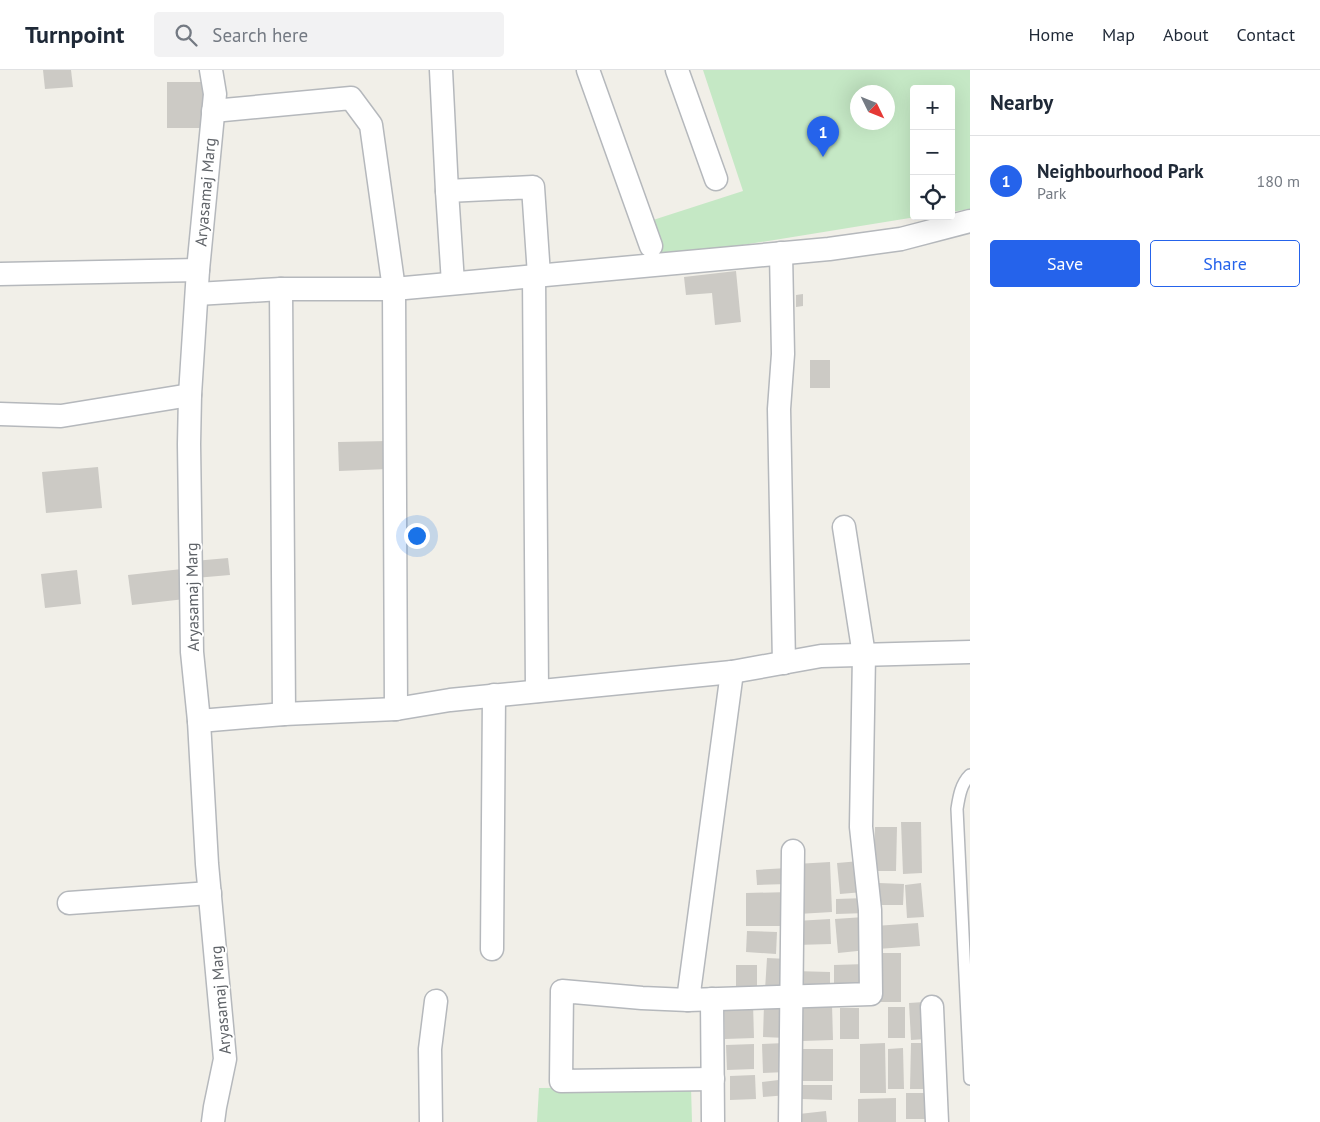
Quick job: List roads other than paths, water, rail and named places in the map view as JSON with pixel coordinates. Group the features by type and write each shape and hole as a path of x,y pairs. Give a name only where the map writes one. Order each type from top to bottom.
{"street":[{"name":"Aryasamaj Marg","path":"211,70 215,94 198,270 190,395 189,444 192,652 199,721 210,893 226,1059 213,1122"},
{"path":"441,70 454,283"},
{"path":"588,70 651,246"},
{"path":"677,70 716,179"},
{"path":"213,111 351,98 371,125 394,289 396,709"},
{"path":"447,191 533,187 537,275 537,691"},
{"path":"197,294 281,289 394,289 829,249 901,239 970,221"},
{"path":"781,253 783,354 779,409 784,663"},
{"path":"0,274 198,270"},
{"path":"281,289 284,714"},
{"path":"0,414 61,416 190,395"},
{"path":"713,1079 561,1081 562,991 688,1000 871,994 870,910 861,827 864,655 844,526"},
{"path":"199,721 284,714 396,709 494,695 732,672 821,656 970,652"},
{"path":"688,1000 732,672"},
{"path":"492,949 494,695"},
{"path":"790,1122 793,851"},
{"path":"69,902 210,893"},
{"path":"712,999 713,1122"},
{"path":"431,1122 430,1049 436,1001"},
{"path":"932,1007 938,1122"}],"lane":[{"path":"970,775 966,778 960,791 958,809 970,1079"}],"place":[{"name":"Neighbourhood Park","path":"823,157"}]}
